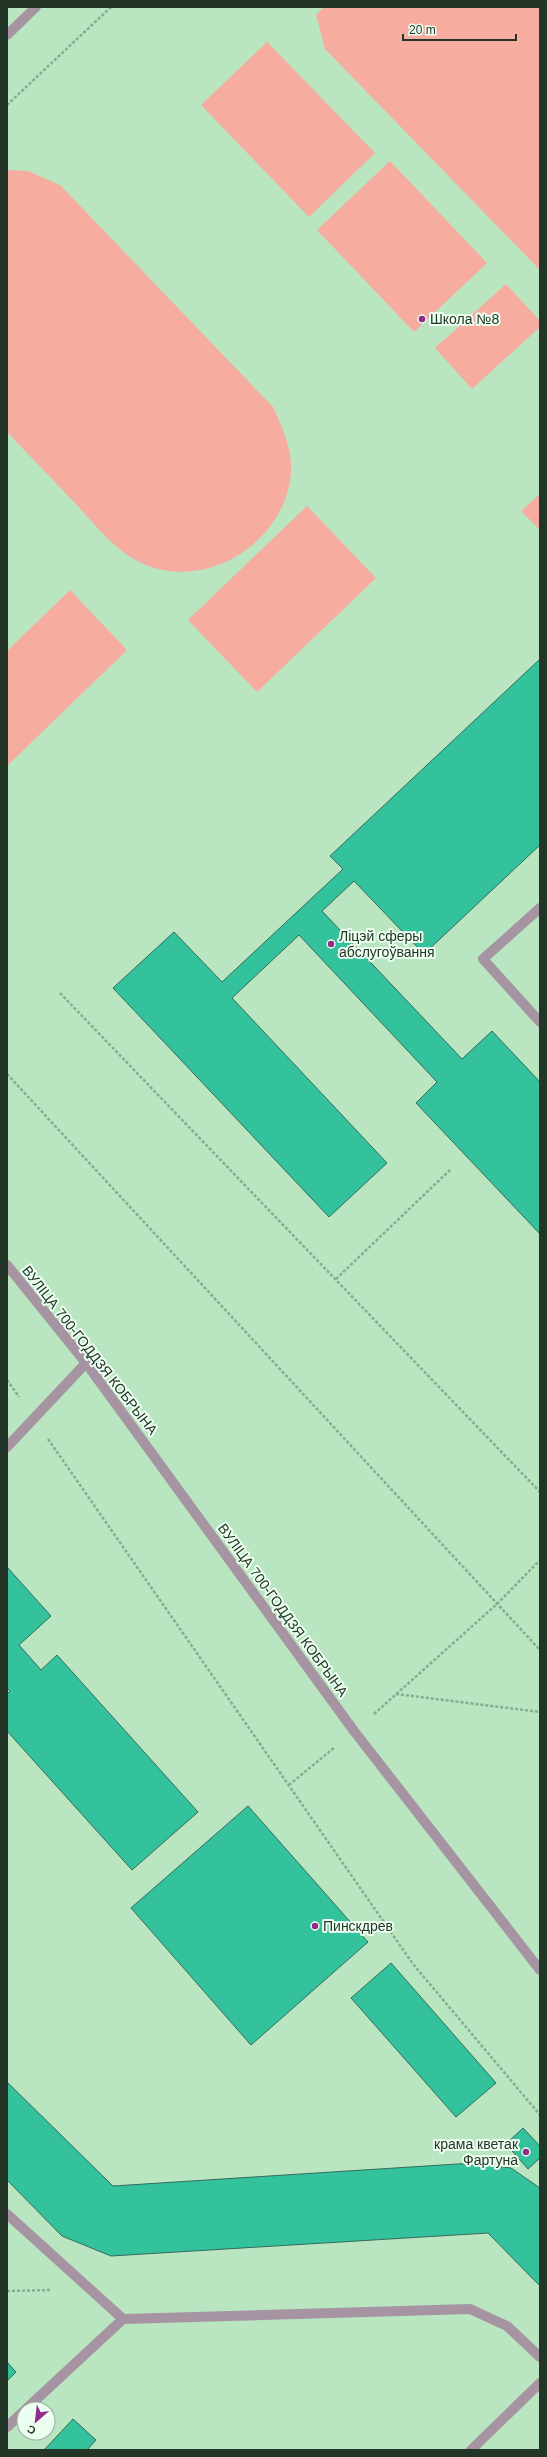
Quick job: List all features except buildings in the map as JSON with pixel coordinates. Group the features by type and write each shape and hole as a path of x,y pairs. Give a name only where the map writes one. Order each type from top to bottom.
{"street":[{"path":"7,35 36,7"},
{"path":"540,908 483,959 540,1022"},
{"name":"ВУЛІЦА 700-ГОДДЗЯ КОБРЫНА","path":"7,1265 86,1363 354,1731 540,1970"},
{"path":"7,1447 86,1363"},
{"path":"7,2214 123,2319"},
{"path":"35,2401 123,2319 470,2309 507,2326 540,2357"},
{"path":"471,2450 540,2383"},
{"path":"7,2427 16,2419"}],"path":[{"path":"7,105 111,7"},
{"path":"60,993 540,1492"},
{"path":"7,1074 540,1650"},
{"path":"336,1279 451,1169"},
{"path":"7,1380 413,1964 540,2115"},
{"path":"289,1785 354,1731 497,1604 540,1560"},
{"path":"396,1694 540,1712"},
{"path":"7,2291 89,2288"}],"shaded area":[{"path":"324,7 540,7 540,270 325,49 316,15"},
{"path":"267,42 375,153 309,217 201,105"},
{"path":"390,161 487,263 414,332 317,230"},
{"path":"7,170 28,171 60,185 273,407 286,438 290,454 291,471 286,496 276,518 261,537 241,553 219,565 196,571 171,571 146,565 136,560 108,539 7,432"},
{"path":"506,284 540,321 540,327 472,389 435,348"},
{"path":"540,494 540,530 521,511"},
{"path":"307,506 376,578 257,692 188,620"},
{"path":"70,590 127,650 7,766 7,651"}],"place":[{"name":"Школа №8","path":"422,319"},
{"name":"Ліцэй сферы абслугоўвання","path":"331,944"},
{"name":"Пинскдрев","path":"315,1926"},
{"name":"крама кветак Фартуна","path":"526,2152"}]}
